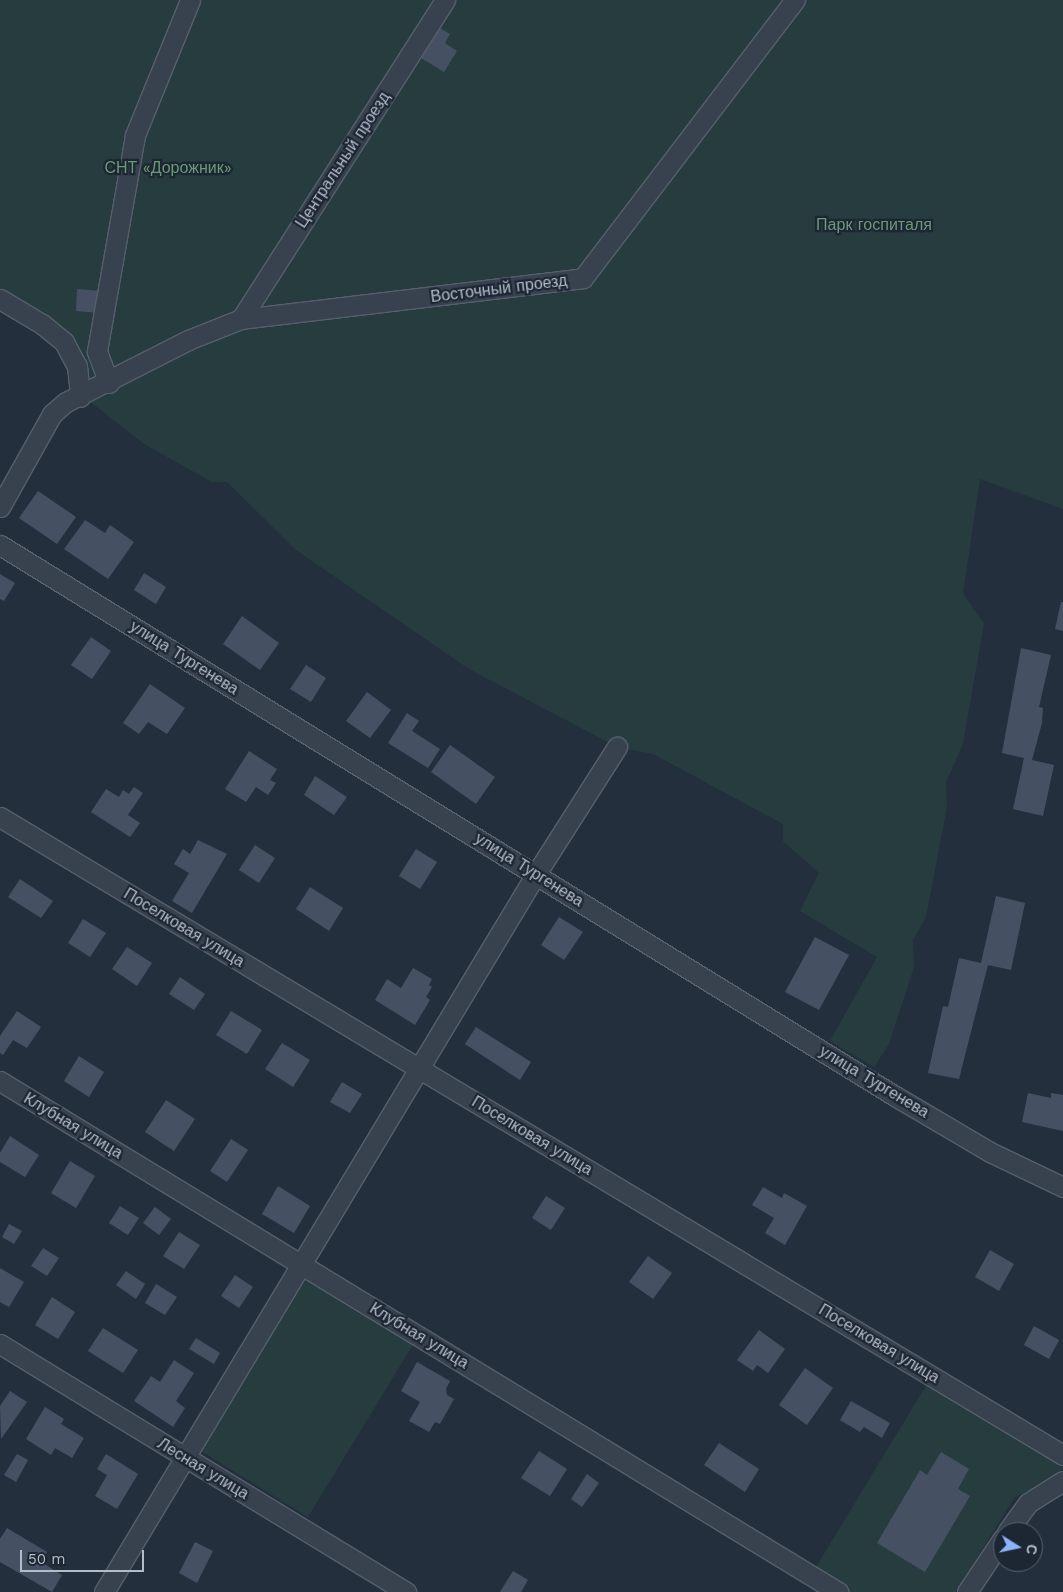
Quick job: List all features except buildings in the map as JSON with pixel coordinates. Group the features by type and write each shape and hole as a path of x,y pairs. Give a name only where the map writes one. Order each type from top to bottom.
{"street":[{"path":"109,383 98,351 135,135 190,0"},
{"name":"Центральный проезд","path":"241,319 445,0"},
{"name":"Восточный проезд","path":"0,507 52,414 81,396 188,340 241,319 583,278 795,0"},
{"path":"0,299 42,324 64,342 77,366 81,396"},
{"name":"улица Тургенева","path":"0,545 904,1101 990,1152 1063,1187"},
{"path":"104,1592 536,874 618,747"},
{"name":"Поселковая улица","path":"0,817 1063,1455"},
{"name":"Клубная улица","path":"0,1081 838,1592"},
{"name":"Лесная улица","path":"0,1344 406,1592"},
{"path":"1014,1522 1028,1503 1063,1481"},
{"path":"967,1592 993,1553"}],"green space":[{"path":"0,0 1063,0 1063,509 980,479 963,594 984,623 963,744 946,782 947,807 926,917 913,940 914,967 889,1044 874,1067 830,1041 877,957 800,911 819,873 783,841 783,824 653,754 617,747 469,669 296,550 227,482 212,482 144,444 83,396 77,366 0,299"},
{"path":"306,1278 414,1343 308,1517 201,1451"},
{"path":"930,1379 1063,1461 1063,1469 1047,1482 1014,1498 999,1522 993,1522 993,1532 956,1592 845,1592 813,1572"}],"park label":[{"name":"СНТ «Дорожник»","path":"168,168"},
{"name":"Парк госпиталя","path":"874,225"}]}
